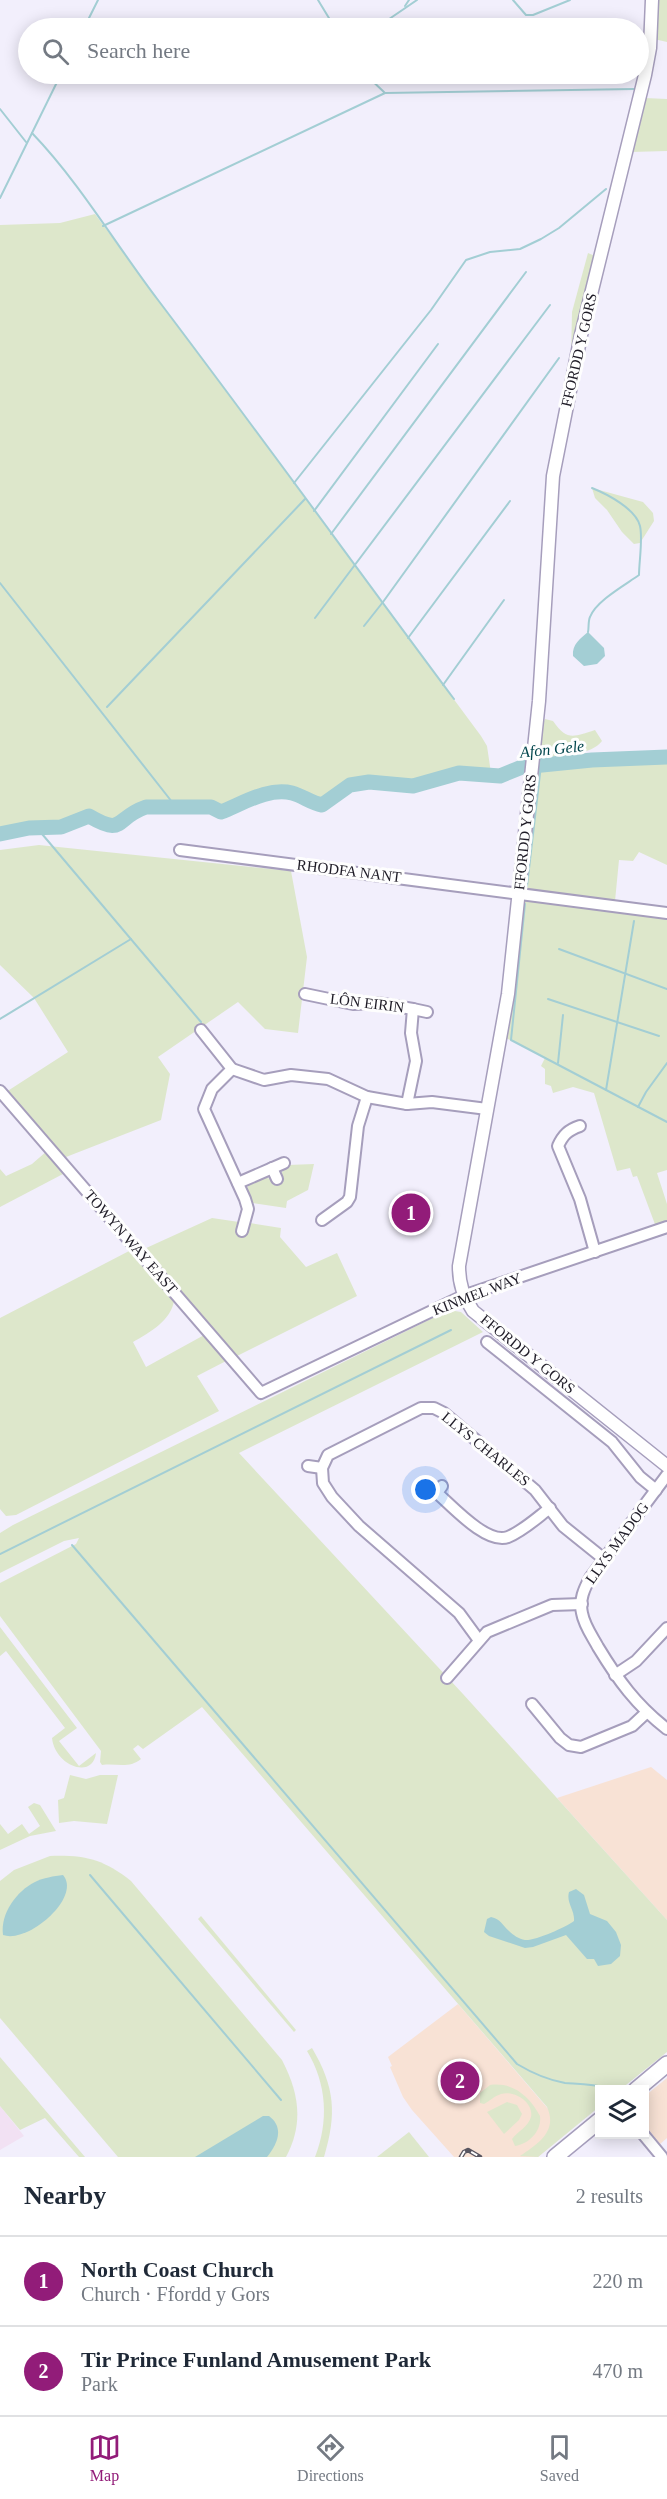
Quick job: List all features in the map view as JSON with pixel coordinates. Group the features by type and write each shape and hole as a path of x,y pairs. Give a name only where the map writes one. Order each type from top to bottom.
{"main road":[{"path":"642,2085 667,2064"},
{"path":"557,2156 595,2124"}],"street":[{"name":"FFORDD Y GORS","path":"649,53 652,0"},
{"name":"FFORDD Y GORS","path":"643,84 581,335 554,466 538,702 508,994 459,1266 459,1281 463,1296 473,1311 667,1466"},
{"name":"RHODFA NANT","path":"180,850 667,913"},
{"name":"LÔN EIRIN","path":"305,994 322,992 353,1004 377,1003 427,1012"},
{"name":"LÔN EIRIN","path":"407,1104 416,1061 411,1033 413,1009"},
{"path":"201,1030 232,1069 264,1080 291,1076 328,1079 367,1098 407,1104 432,1102 487,1109"},
{"path":"232,1069 212,1089 204,1109 248,1209 242,1231"},
{"name":"TOWYN WAY EAST","path":"0,1091 261,1393"},
{"path":"322,1220 331,1207 350,1197 358,1126 367,1098"},
{"path":"580,1126 563,1135 558,1146 580,1199 595,1252"},
{"path":"238,1183 284,1162"},
{"path":"272,1168 277,1179"},
{"name":"KINMEL WAY","path":"261,1393 463,1296 667,1227"},
{"path":"487,1342 612,1442 640,1477 656,1490"},
{"name":"LLYS CHARLES","path":"322,1468 328,1455 421,1408 434,1408 444,1413 535,1490 569,1532 604,1559"},
{"path":"308,1466 322,1468 323,1483 332,1497 359,1526 459,1613 478,1639"},
{"name":"LLYS MADOG","path":"667,1475 582,1592 581,1612 587,1629 615,1675 646,1713 667,1729"},
{"path":"442,1486 436,1493 484,1533 497,1539 509,1537 550,1508"},
{"path":"447,1678 478,1639 487,1632 552,1605 582,1604"},
{"path":"615,1675 636,1661 667,1628"},
{"path":"532,1704 560,1738 569,1745 581,1747 632,1726 646,1713"},
{"path":"647,2139 662,2157"}],"shaded area":[{"path":"651,1767 667,1780 667,1920 557,1798"},
{"path":"458,2004 568,2132 538,2157 454,2157 403,2097 388,2057"},
{"path":"667,2078 667,2138 660,2144 649,2130 649,2093"},
{"path":"0,2106 24,2136 0,2150"}],"green space":[{"path":"655,0 667,0 667,42 654,39"},
{"path":"645,98 667,99 667,151 631,152"},
{"path":"95,214 481,736 487,746 491,773 456,770 413,783 372,780 350,782 322,801 311,799 288,788 279,788 248,795 222,806 152,804 133,809 114,824 91,814 62,823 0,831 0,225 60,223"},
{"path":"588,253 595,256 571,358 572,312"},
{"path":"592,488 643,502 653,513 654,521 640,543 634,544 622,532 607,510 595,498"},
{"path":"545,719 553,721 562,732 571,736 595,730 602,741 584,752 548,757 539,751 541,729"},
{"path":"667,761 667,865 639,852 633,861 619,860 615,901 525,888 537,768"},
{"path":"39,845 291,871 307,957 298,1033 265,1029 238,1002 158,1057 170,1074 161,1120 66,1157 6,1092 68,1052 34,998 0,965 0,850"},
{"path":"524,900 667,917 667,1170 657,1173 667,1204 667,1223 656,1227 637,1176 633,1177 630,1168 617,1171 594,1093 573,1087 553,1093 551,1086 545,1084 545,1069 541,1066 545,1058 506,1038"},
{"path":"47,1151 63,1174 0,1207 0,1169 6,1176 32,1164"},
{"path":"314,1164 308,1190 287,1201 286,1208 253,1203 247,1189 248,1185 265,1177 270,1179 273,1185 283,1181 281,1175 288,1165"},
{"path":"212,1218 239,1222 237,1232 248,1234 250,1223 281,1228 280,1237 306,1267 337,1253 357,1296 237,1356 144,1249"},
{"path":"131,1250 174,1300 164,1320 133,1342 146,1367 206,1334 228,1360 197,1376 219,1411 16,1515 6,1516 0,1509 0,1318"},
{"path":"449,1310 461,1312 483,1332 239,1453 463,1694 667,1920 667,2052 626,2085 595,2085 595,2110 538,2157 520,2156 539,2142 548,2130 550,2116 547,2107 202,1707 143,1749 138,1745 133,1749 141,1759 136,1762 127,1765 102,1765 101,1751 0,1616 0,1583 76,1544 79,1538 64,1541 0,1573 0,1533"},
{"path":"0,1627 77,1728 59,1741 79,1766 96,1753 88,1766 82,1768 74,1766 60,1756 52,1738 65,1728 6,1651 0,1656"},
{"path":"70,1775 86,1779 100,1775 118,1775 107,1824 74,1821 59,1823 58,1800 64,1798"},
{"path":"34,1803 40,1805 56,1831 30,1836 0,1850 0,1824 8,1834 22,1824 29,1834 40,1826 28,1807"},
{"path":"50,1856 73,1856 93,1860 131,1881 282,2060 292,2084 297,2108 295,2132 286,2157 118,2157 0,2018 0,1881 14,1870"},
{"path":"201,1916 296,2030 294,2032 198,1919"},
{"path":"312,2048 325,2075 332,2101 331,2127 324,2157 315,2157 322,2130 324,2103 319,2077 307,2051"},
{"path":"0,2057 85,2157 79,2157 45,2118 20,2130 0,2106"},
{"path":"490,2085 513,2088 536,2109 540,2116 539,2126 534,2136 526,2142 515,2146 512,2139 530,2121 531,2112 526,2102 522,2098 506,2093 484,2104 480,2103 480,2093"},
{"path":"507,2102 517,2105 522,2114 504,2134 487,2112"},
{"path":"409,2132 429,2157 377,2157"}],"water":[{"path":"588,632 604,648 605,656 597,664 584,666 573,656 573,652 577,642"},
{"path":"63,1875 67,1884 65,1895 50,1917 26,1933 14,1936 3,1935 7,1911 22,1891 38,1881"},
{"path":"576,1889 584,1895 590,1914 607,1921 616,1932 621,1945 620,1956 611,1964 598,1966 594,1959 587,1959 566,1935 525,1948 489,1936 484,1932 487,1919 491,1917 514,1935 525,1940 558,1930 574,1921 568,1896 569,1892"},
{"path":"263,2116 269,2116 274,2121 278,2131 274,2147 267,2157 195,2157"}],"waterway":[{"path":"89,18 98,0"},
{"path":"318,0 329,18"},
{"path":"405,6 409,0"},
{"path":"391,18 417,0"},
{"path":"513,0 526,15 533,15 570,0"},
{"path":"0,198 56,84"},
{"path":"103,226 385,93 376,84"},
{"path":"385,93 634,89"},
{"path":"0,109 26,142"},
{"path":"32,133 82,193 142,279 454,699"},
{"path":"294,483 431,310 466,260 490,252 520,249 541,239 559,228 606,189"},
{"path":"331,534 526,272"},
{"path":"315,618 550,305"},
{"path":"314,511 438,344"},
{"path":"383,602 559,358"},
{"path":"588,632 589,619 598,605 639,575 641,544 640,526 633,514 613,498 592,488"},
{"path":"107,707 305,499"},
{"path":"408,638 510,501"},
{"path":"0,583 176,807"},
{"path":"443,685 504,600"},
{"path":"364,626 383,602"},
{"name":"Afon Gele","path":"0,834 29,828 61,827 89,816 100,822 114,825 146,807 211,807 221,812 255,797 274,792 296,794 322,805 350,785 369,782 413,786 459,773 500,776 522,767 592,760 667,757"},
{"path":"527,886 541,765"},
{"path":"37,828 201,1022"},
{"path":"525,904 511,1040 667,1122"},
{"path":"606,1090 634,921"},
{"path":"0,1019 131,939"},
{"path":"559,949 667,989"},
{"path":"548,999 659,1036"},
{"path":"558,1063 563,1015"},
{"path":"638,1107 667,1063"},
{"path":"0,1554 451,1330"},
{"path":"72,1545 517,2064 540,2076 559,2082 595,2086"},
{"path":"90,1875 281,2100"}],"railway":[{"path":"461,2157 468,2150 480,2157"}],"place":[{"name":"North Coast Church","path":"411,1213"},
{"name":"Tir Prince Funland Amusement Park","path":"460,2081"}]}
